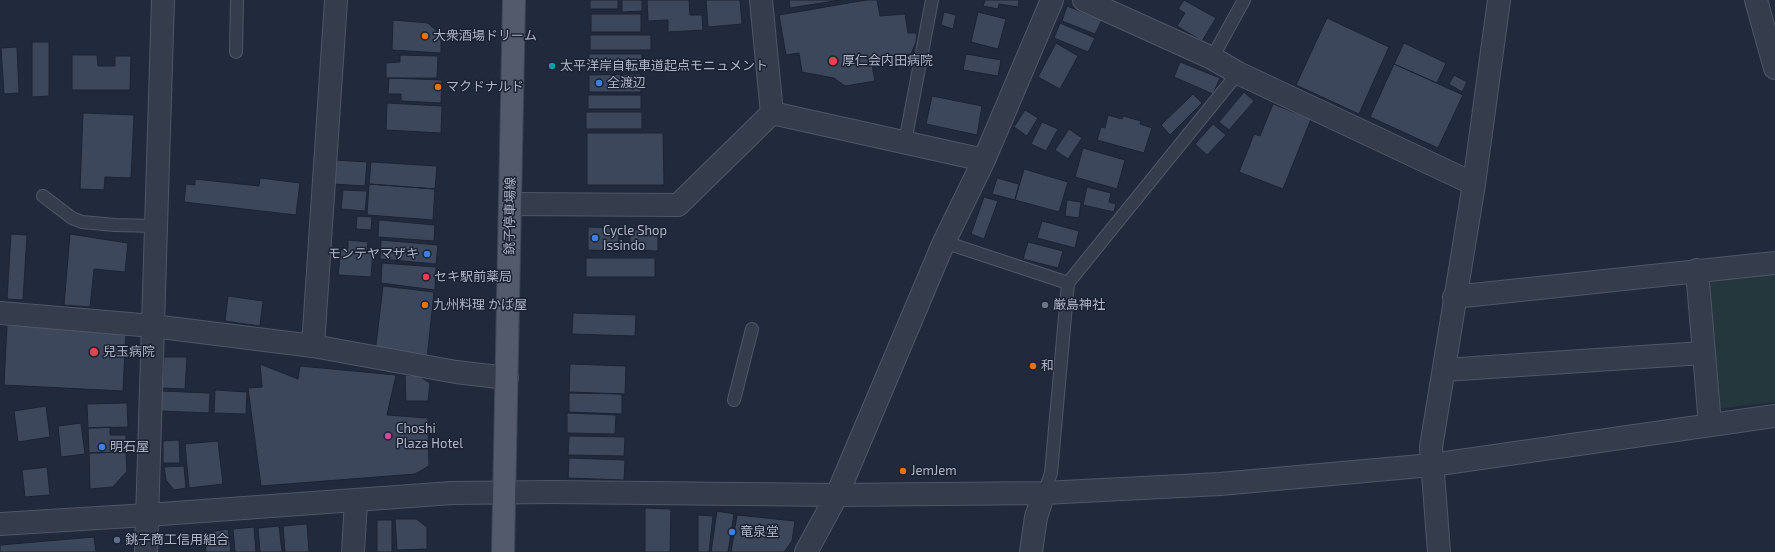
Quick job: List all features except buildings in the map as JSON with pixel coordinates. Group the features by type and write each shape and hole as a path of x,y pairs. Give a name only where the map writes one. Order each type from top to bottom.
{"main road":[{"name":"銚子停車場線","path":"503,552 514,0"}],"street":[{"path":"146,552 163,0"},
{"path":"313,346 336,0"},
{"path":"761,0 772,113"},
{"path":"806,552 837,495 944,242 984,160 1052,0"},
{"path":"1084,0 1212,58 1238,73 1474,184"},
{"path":"1439,552 1431,447 1454,297 1474,184 1499,0"},
{"path":"1756,0 1775,68"},
{"path":"510,204 678,205 772,113"},
{"path":"772,113 984,160"},
{"path":"1454,297 1697,270 1775,263"},
{"path":"1697,270 1710,425"},
{"path":"0,313 153,326 313,346 456,372 507,378"},
{"path":"1444,370 1703,353"},
{"path":"0,524 147,516 452,493 504,492 837,495 1044,493 1220,484 1432,465 1775,416"},
{"path":"1031,552 1036,517 1044,493"},
{"path":"353,552 356,501"}],"lane":[{"path":"236,52 237,0"},
{"path":"905,142 932,0"},
{"path":"1212,58 1244,0"},
{"path":"1044,493 1051,473 1068,283 1238,73"},
{"path":"43,196 72,218 82,222 115,225 156,226"},
{"path":"944,242 1068,283"},
{"path":"734,400 752,329"}],"shaded area":[{"path":"1775,272 1775,402 1715,409 1702,278"}],"place":[{"name":"大衆酒場ドリーム","path":"425,36"},
{"name":"厚仁会内田病院","path":"833,61"},
{"name":"太平洋岸自転車道起点モニュメント","path":"552,66"},
{"name":"全渡辺","path":"599,83"},
{"name":"マクドナルド","path":"438,87"},
{"name":"Cycle Shop Issindo","path":"595,238"},
{"name":"モンテヤマザキ","path":"427,254"},
{"name":"セキ駅前薬局","path":"426,277"},
{"name":"九州料理 かば屋","path":"425,305"},
{"name":"厳島神社","path":"1045,305"},
{"name":"兒玉病院","path":"94,352"},
{"name":"和","path":"1033,366"},
{"name":"Choshi Plaza Hotel","path":"388,436"},
{"name":"明石屋","path":"102,447"},
{"name":"JemJem","path":"903,471"},
{"name":"竜泉堂","path":"732,532"},
{"name":"銚子商工信用組合","path":"117,540"}]}
